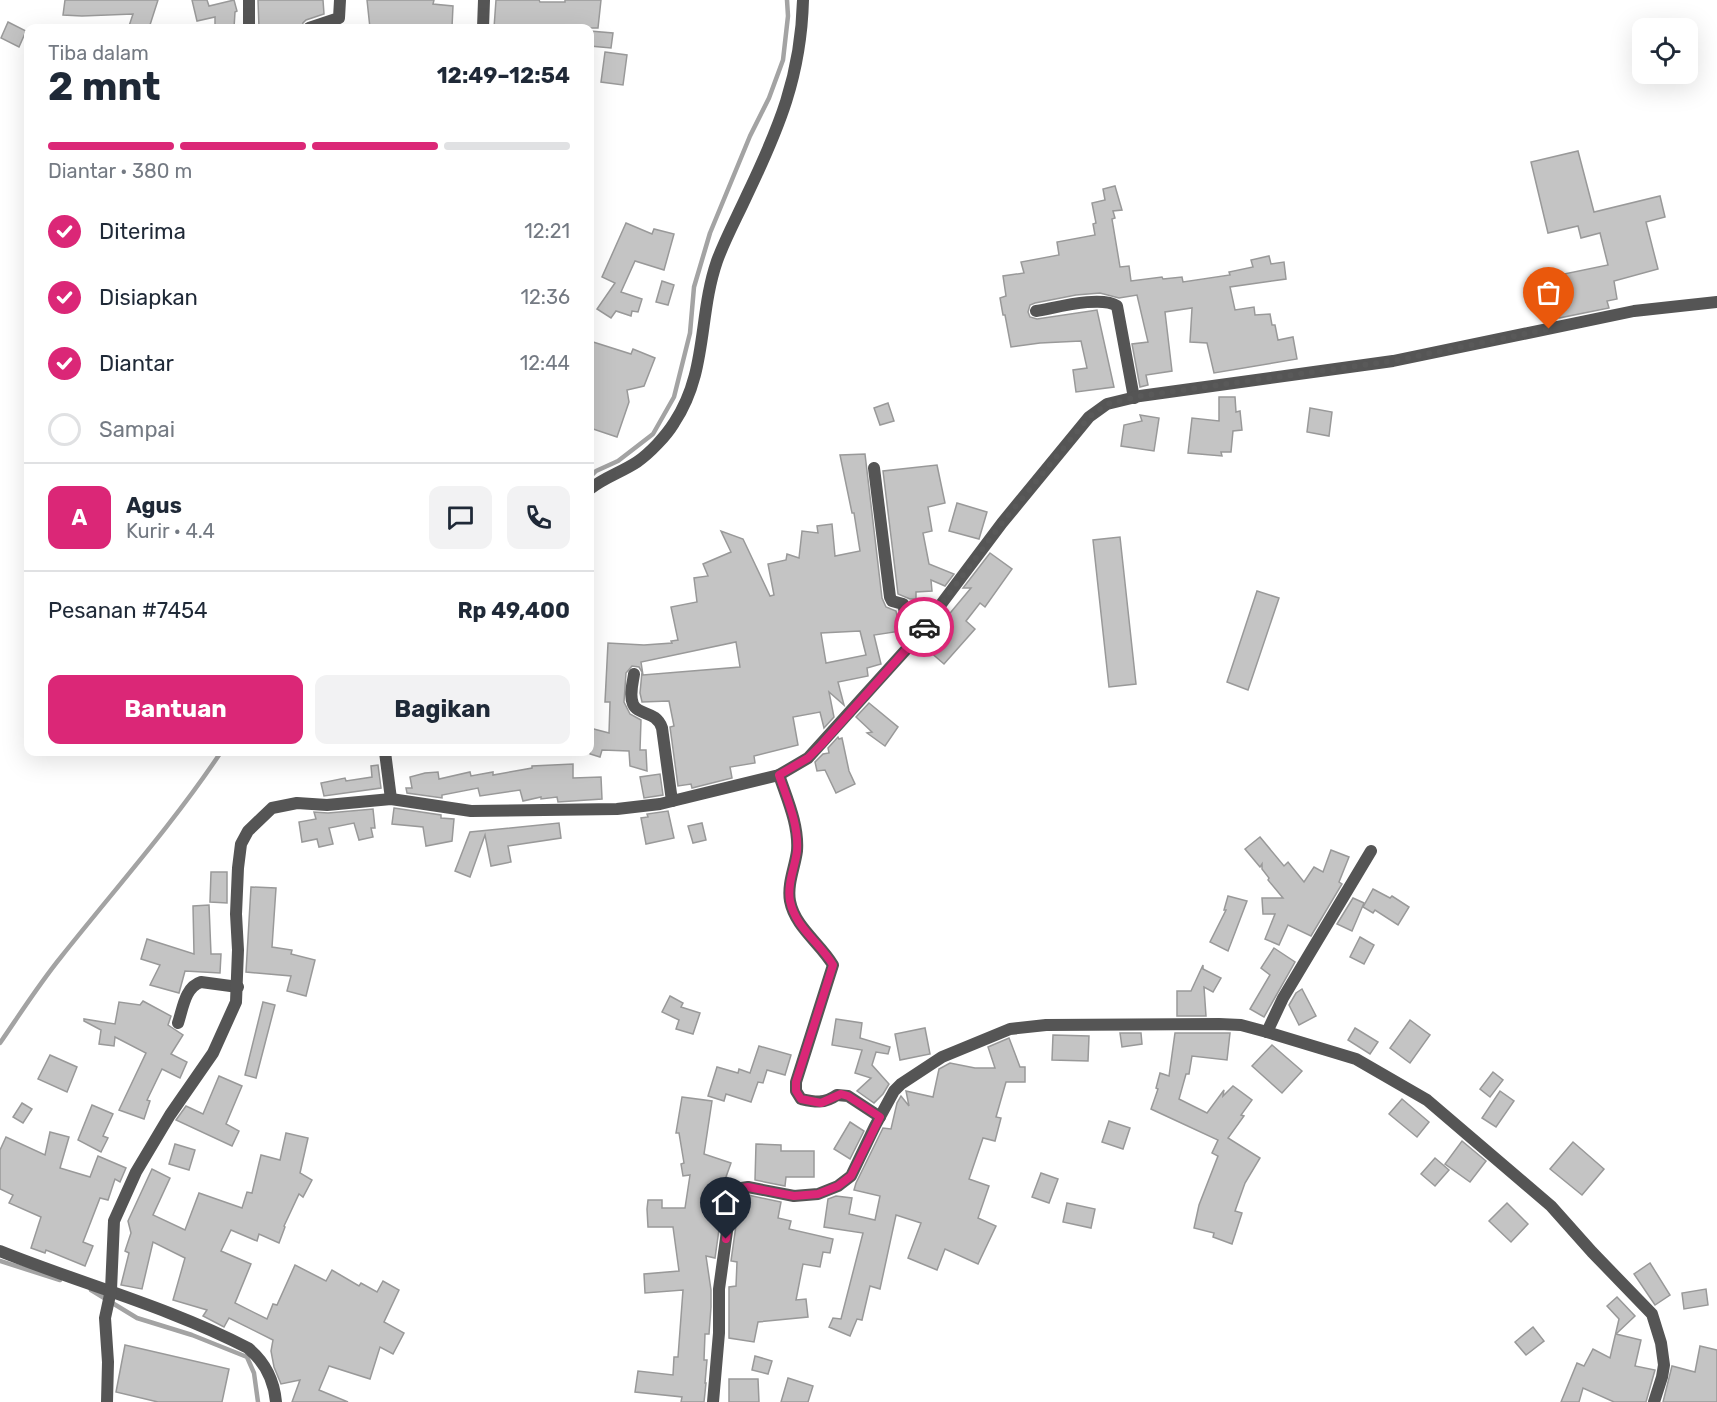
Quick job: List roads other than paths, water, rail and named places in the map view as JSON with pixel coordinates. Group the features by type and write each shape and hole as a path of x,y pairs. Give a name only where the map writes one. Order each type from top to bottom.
{"street":[{"path":"249,0 249,24"},
{"path":"321,24 339,18 340,0"},
{"path":"483,24 484,0"},
{"path":"594,486 638,462 647,454 673,425 691,393 701,354 710,286 717,260 777,128 794,79 803,25 803,0"},
{"path":"1036,311 1093,302 1112,302 1117,306 1134,398"},
{"path":"107,1402 108,1362 105,1318 111,1293 112,1228 116,1214 136,1172 170,1115 213,1053 236,1002 238,868 241,844 248,831 272,808 297,803 327,805 391,799 471,811 617,809 672,801 779,775 808,758 912,643 1002,523 1089,417 1107,404 1134,398 1393,361 1634,311 1717,302"},
{"path":"874,468 890,597 892,601 903,604 912,643"},
{"path":"634,674 631,694 633,705 638,710 660,720 672,801"},
{"path":"386,756 391,799"},
{"path":"779,775 797,833 797,852 791,879 790,900 796,918 833,965 796,1082 796,1091 801,1099 821,1103 841,1094 848,1096 880,1117"},
{"path":"1267,1032 1284,998 1371,851"},
{"path":"178,1023 188,994 196,984 201,982 238,987"},
{"path":"713,1402 719,1333 719,1288 734,1192 738,1187 794,1196 818,1194 838,1186 851,1176 894,1091 934,1062 959,1049 1010,1029 1046,1025 1219,1024 1267,1032 1356,1059 1427,1100 1551,1206 1652,1314 1662,1343 1664,1365 1654,1402"},
{"path":"0,1251 248,1348 260,1358 270,1376 276,1402"}],"waterway":[{"path":"594,473 618,461 653,434 674,397 690,333 694,287 710,233 750,136 769,98 783,60 788,16 787,0"},
{"path":"0,1043 37,988 164,831 218,756"},
{"path":"0,1261 60,1280"},
{"path":"91,1290 137,1318 192,1335 247,1357 254,1373 258,1402"}]}
